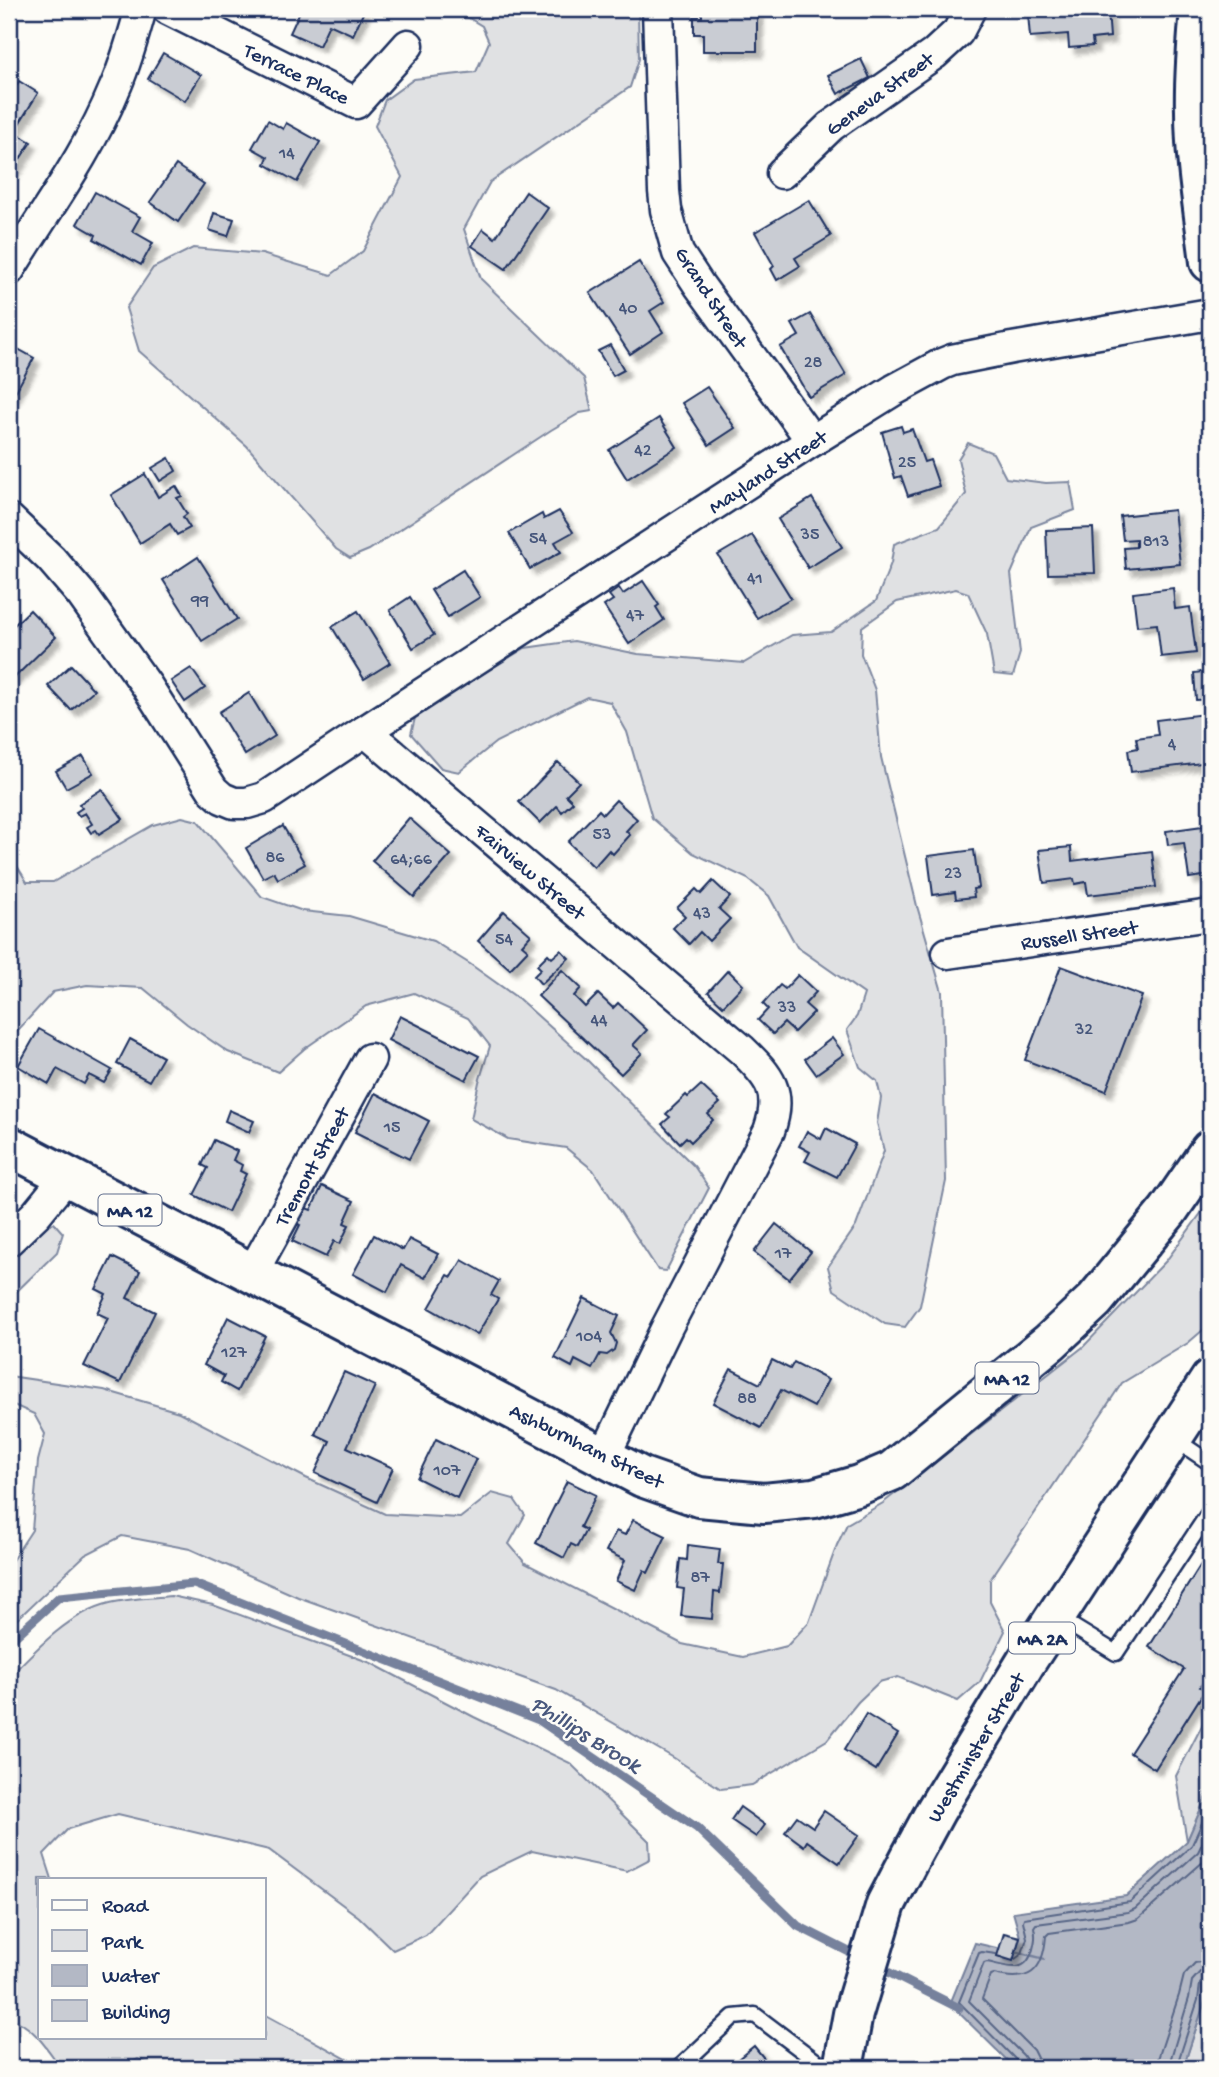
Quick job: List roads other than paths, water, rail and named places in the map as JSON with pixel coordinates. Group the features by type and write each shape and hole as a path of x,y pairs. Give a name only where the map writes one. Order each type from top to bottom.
{"main road":[{"path":"1200,9 1196,56 1196,145 1210,262"},
{"name":"Ashburnham Street","path":"9,1146 642,1476 699,1497 764,1503 814,1498 859,1485 892,1471 1051,1342 1096,1300 1168,1211 1210,1150"},
{"name":"Westminster Street","path":"843,2068 853,2014 886,1904 936,1810 1056,1616 1210,1380"}],"street":[{"path":"9,270 81,155 114,92 141,9"},
{"name":"Terrace Place","path":"168,9 356,103 408,45"},
{"name":"Grand Street","path":"658,9 664,191 668,220 678,253 812,441"},
{"name":"Geneva Street","path":"782,173 831,126 934,54 958,32 970,9"},
{"name":"Mayland Street","path":"365,730 812,441 894,390 951,360 1210,314"},
{"path":"9,519 51,559 82,595 222,798 241,804 264,798 365,730"},
{"name":"Fairview Street","path":"365,730 742,1050 760,1068 775,1092 775,1111 769,1131 667,1327 604,1457"},
{"name":"Russell Street","path":"948,953 1210,915"},
{"name":"Tremont Street","path":"252,1273 370,1059"},
{"path":"9,1240 36,1214 67,1176"}],"lane":[{"path":"1172,1438 1210,1463"},
{"path":"1056,1616 1116,1653 1210,1511"},
{"path":"678,2068 733,2017 755,2015 825,2068"}],"water":[{"path":"1210,1788 1210,1963 1205,2001 1183,2068 1015,2068 950,2004 975,1943 1045,1959 1016,1951 1020,1937 1013,1912 1126,1896 1187,1841"}],"waterway":[{"name":"Phillips Brook","path":"9,1642 59,1597 194,1584 539,1720 697,1828 798,1926 859,1957"},
{"name":"Phillips Brook","path":"878,1967 959,2008"}]}
